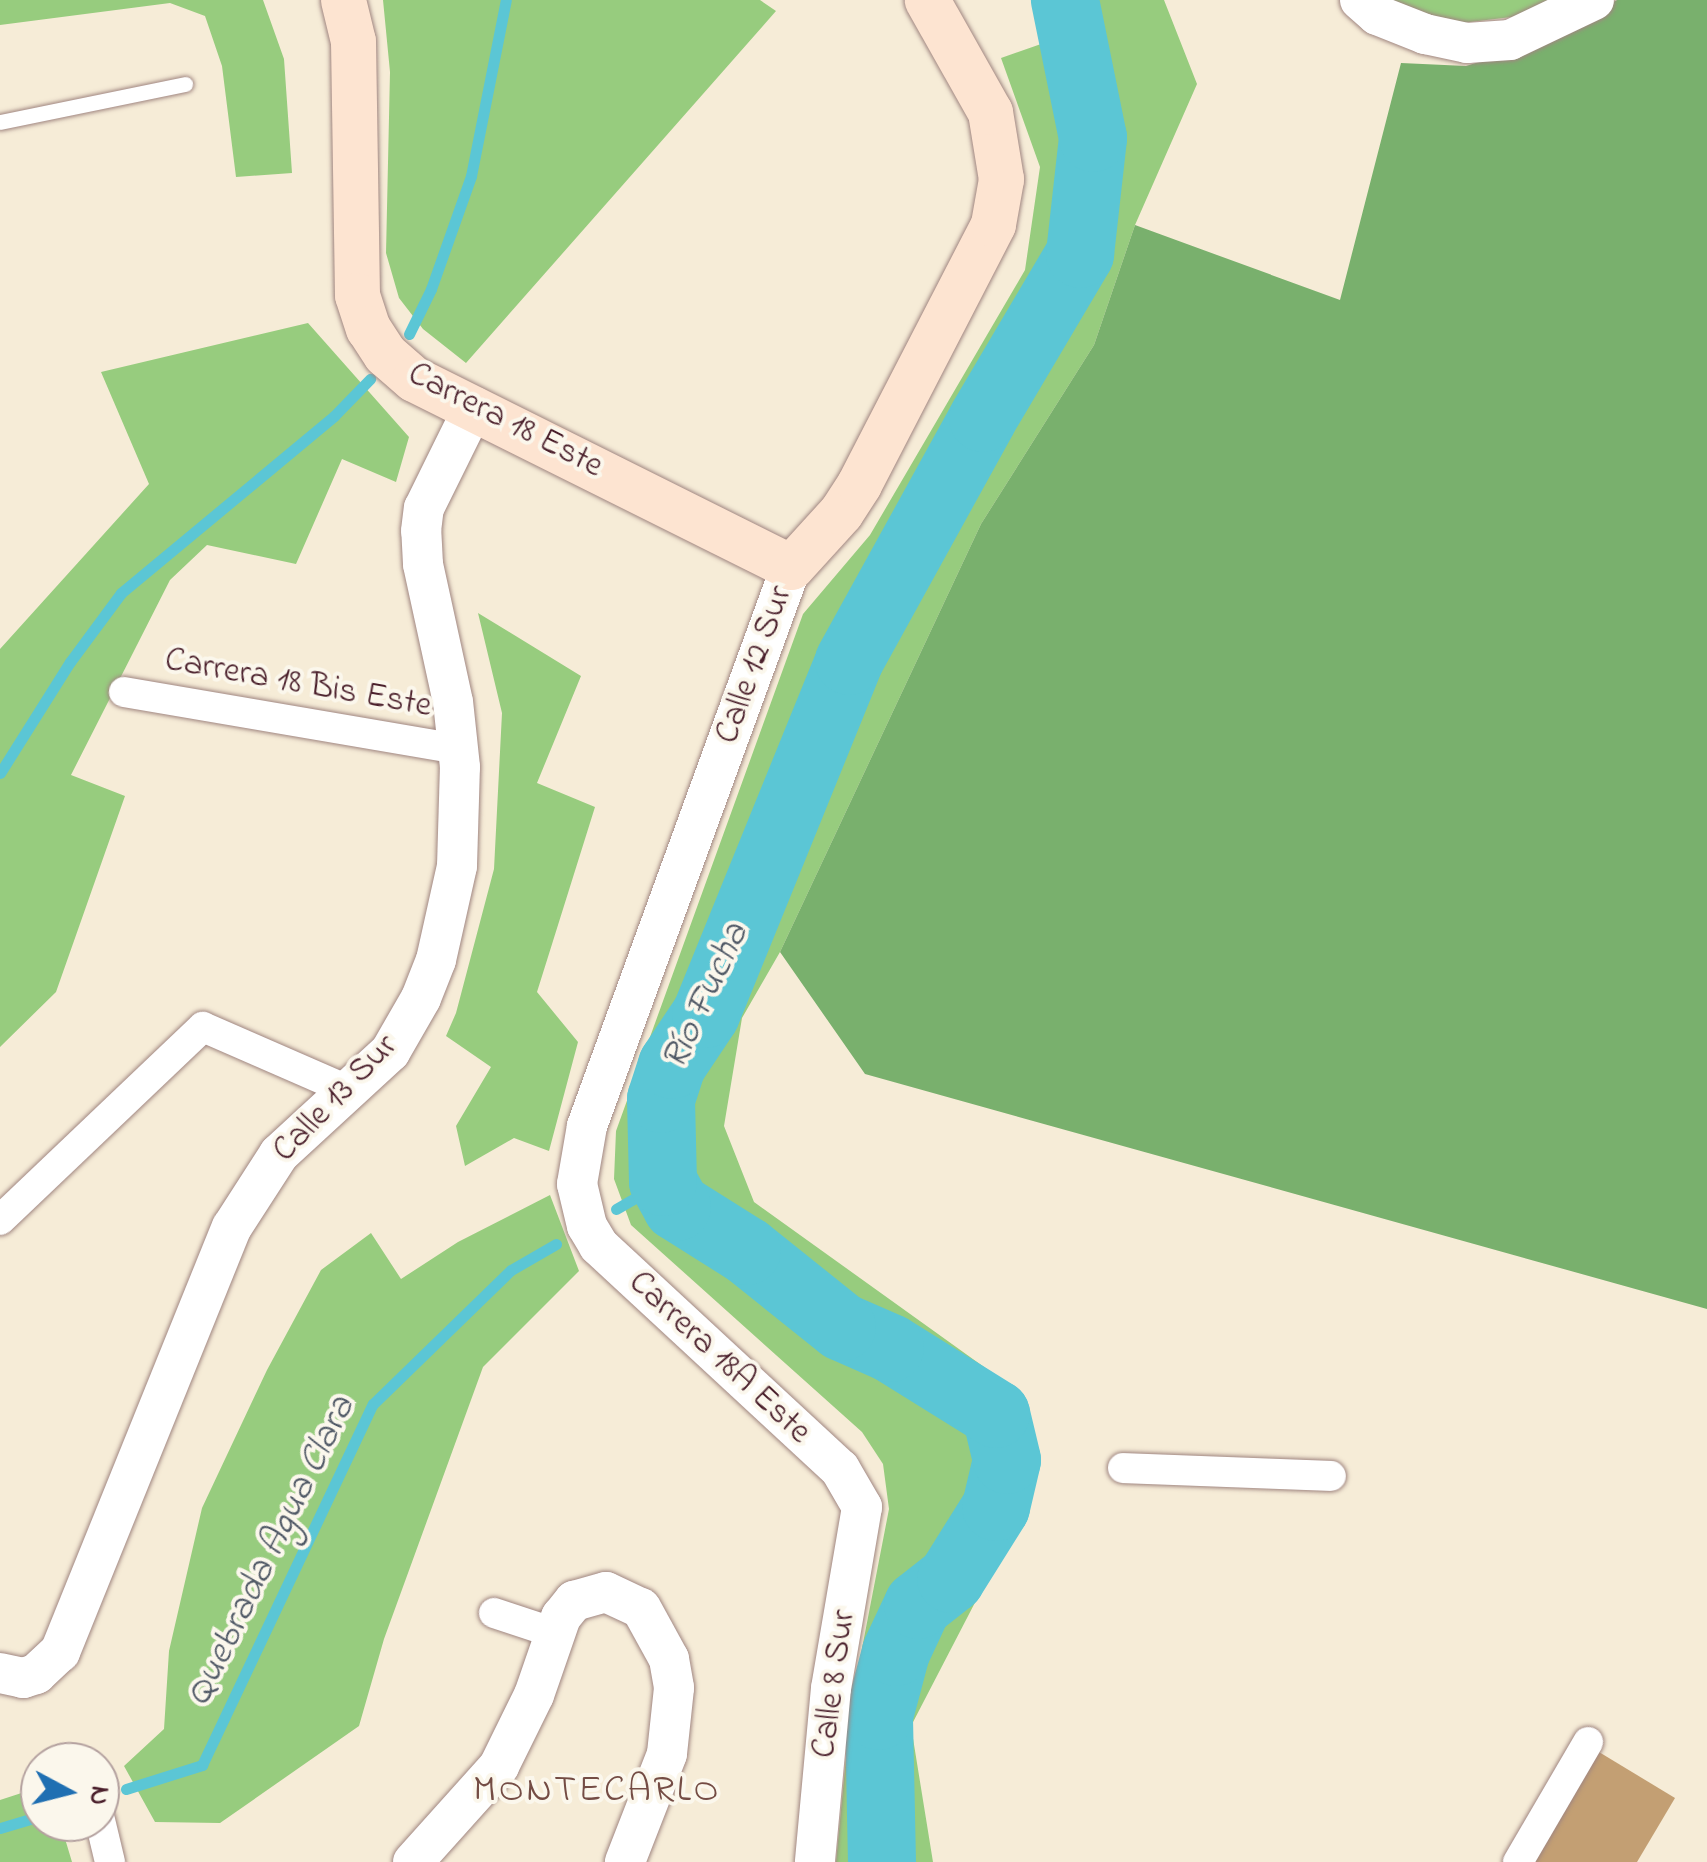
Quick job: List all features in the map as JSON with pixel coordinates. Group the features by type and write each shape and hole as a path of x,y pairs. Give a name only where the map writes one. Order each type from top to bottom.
{"main road":[{"name":"Carrera 18 Este","path":"343,0 353,41 357,296 368,328 400,370 792,567"},
{"name":"Calle 12 Sur","path":"792,567 842,512 860,484 986,245 998,202 1000,156 990,112 927,0"}],"street":[{"path":"1360,0 1377,15 1424,34 1467,42 1510,40 1594,0"},
{"name":"Calle 13 Sur","path":"0,1673 23,1678 36,1674 60,1652 232,1228 280,1154 390,1052 421,998 436,960 457,866 459,750 421,531 424,508 474,407"},
{"name":"Calle 12 Sur","path":"580,1206 580,1146 792,567"},
{"name":"Carrera 18 Bis Este","path":"124,692 459,750"},
{"path":"0,1220 203,1028 347,1090"},
{"name":"Carrera 18A Este","path":"580,1206 586,1226 610,1258 840,1469 862,1506"},
{"path":"1123,1468 1332,1476"},
{"name":"Calle 8 Sur","path":"814,1862 831,1688 862,1506"},
{"path":"413,1862 499,1766 534,1694 552,1640 574,1600 606,1592 641,1608 656,1631 674,1688 674,1720 658,1780 625,1862"},
{"path":"494,1613 552,1640"},
{"path":"1518,1862 1588,1742"}],"lane":[{"path":"0,122 185,84"}],"green space":[{"path":"0,0 263,0 284,59 292,173 236,177 222,66 205,16 170,3 0,25"},
{"path":"383,0 760,0 776,11 466,363 423,329 399,298 386,253 390,72"},
{"path":"1039,0 1164,0 1197,84 1135,225 1094,345 981,524 780,952 742,1018 724,1126 754,1202 991,1372 1034,1466 995,1564 911,1726 933,1862 836,1862 851,1705 889,1509 883,1464 862,1432 631,1225 614,1179 616,1131 803,614 870,535 1025,270 1040,167 1001,58 1041,44"},
{"path":"1392,0 1549,0 1520,16 1453,24"},
{"path":"1617,0 1707,0 1707,1309 865,1074 780,952 981,524 1094,345 1135,225 1340,300 1401,63 1466,66 1544,42"},
{"path":"308,323 409,437 396,482 342,459 296,564 207,545 170,580 71,775 125,796 56,992 0,1047 0,649 149,484 101,372"},
{"path":"478,613 581,676 537,783 595,807 537,992 578,1042 549,1151 514,1138 465,1166 456,1126 491,1067 446,1036 456,1013 494,869 502,713"},
{"path":"550,1195 579,1271 483,1367 384,1639 359,1726 220,1823 155,1822 124,1766 164,1729 169,1651 202,1508 267,1370 321,1270 371,1233 401,1279 458,1242"},
{"path":"20,1794 20,1842 66,1842 72,1862 0,1862 0,1800"}],"building":[{"path":"1594,1749 1675,1798 1637,1862 1528,1862"}],"waterway":[{"path":"409,334 431,289 471,176 506,0"},
{"name":"Río Fucha","path":"882,1862 879,1716 896,1652 918,1605 951,1579 996,1507 1007,1460 996,1414 890,1348 842,1327 747,1251 677,1207 663,1182 661,1099 672,1065 706,1014 849,661 983,418 1080,254 1093,138 1065,0"},
{"path":"0,773 70,662 121,593 334,416 370,379"},
{"name":"Quebrada Agua Clara","path":"616,1209 663,1182"},
{"name":"Quebrada Agua Clara","path":"126,1789 202,1765 373,1404 511,1270 556,1244"},
{"name":"Quebrada Agua Clara","path":"0,1828 20,1822"}],"district":[{"name":"MONTECARLO","path":"597,1792"}]}
